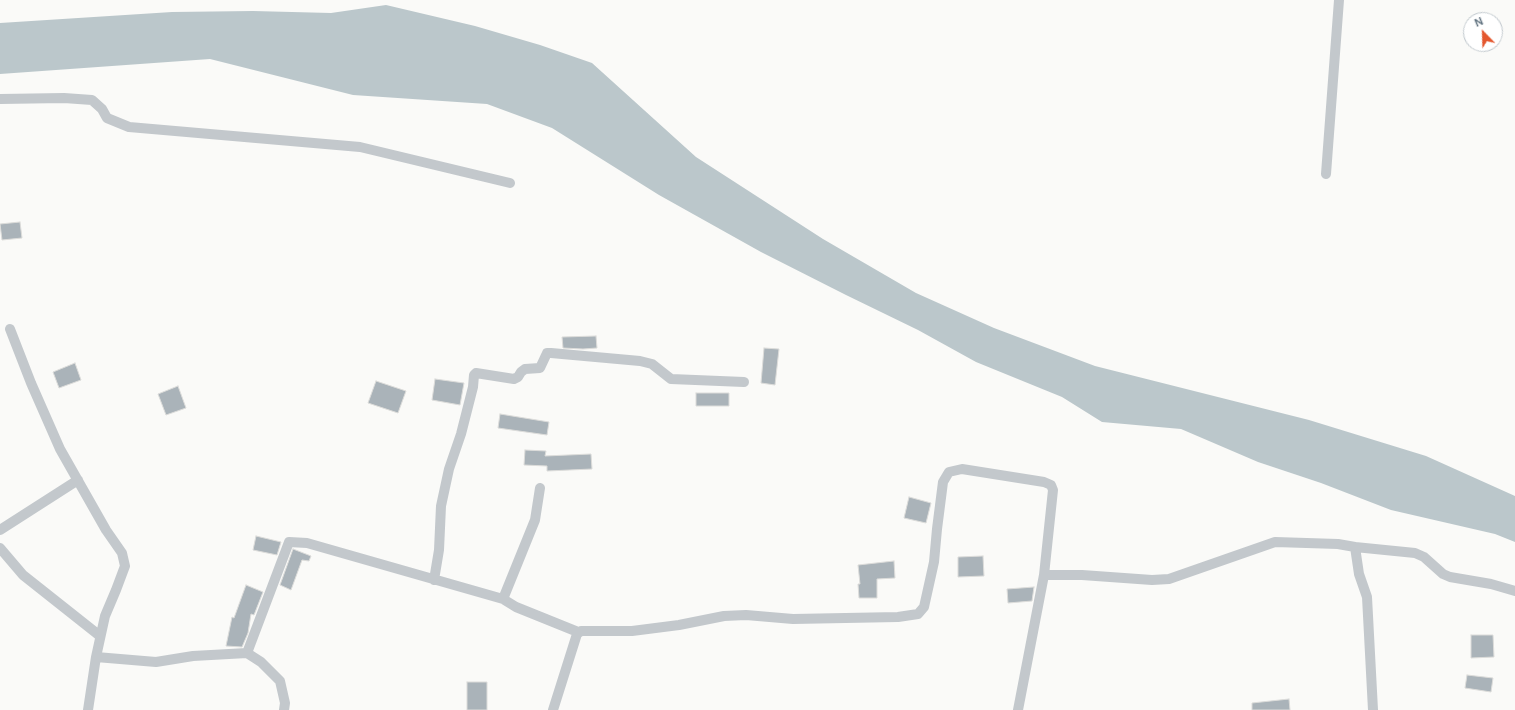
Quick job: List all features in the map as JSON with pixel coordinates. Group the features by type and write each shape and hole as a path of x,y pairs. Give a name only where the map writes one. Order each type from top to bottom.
{"street":[{"path":"1326,174 1340,0"},
{"path":"0,99 64,98 92,100 102,109 108,118 129,127 360,147 510,183"},
{"path":"10,329 31,383 60,449 106,530 122,553 125,566 105,616 96,657 88,710"},
{"path":"434,580 439,550 443,499 449,469 461,434 473,387 474,375 476,372 514,380 518,378 521,372 525,369 540,368 547,354 551,353 640,361 652,364 671,379 744,382"},
{"path":"246,653 290,542 307,544 503,599 516,607 578,632 632,631 679,625 724,616 746,615 793,619 898,617 918,614 924,607 934,562 943,482 952,470 978,471 1050,484 1053,490 1044,575 1018,710"},
{"path":"0,530 78,480"},
{"path":"503,599 535,520 540,488"},
{"path":"1044,575 1082,575 1152,580 1168,579 1275,542 1338,544 1414,553 1424,558 1443,574 1450,577 1491,584 1515,591"},
{"path":"1355,547 1359,574 1367,597 1373,710"},
{"path":"0,548 23,575 100,636"},
{"path":"553,710 578,632"},
{"path":"96,657 156,662 193,656 246,653 261,662 280,681 284,697 284,710"}],"shaded area":[{"path":"386,5 475,26 540,45 592,63 696,157 823,239 916,293 994,328 1095,366 1309,420 1426,456 1515,496 1515,542 1495,534 1391,510 1321,483 1258,462 1181,429 1102,422 1062,397 976,362 918,330 761,252 659,195 552,128 487,104 353,95 210,59 0,74 0,23 172,12 253,11 331,13"}],"building":[{"path":"20,222 22,238 2,240 0,224"},
{"path":"596,336 597,348 563,348 562,337"},
{"path":"764,348 779,349 775,385 761,383"},
{"path":"75,363 81,380 59,388 53,372"},
{"path":"435,379 464,383 460,405 432,400"},
{"path":"376,381 406,391 398,413 368,403"},
{"path":"178,386 186,408 166,415 158,394"},
{"path":"696,393 729,393 729,406 696,406"},
{"path":"500,414 549,422 547,435 498,428"},
{"path":"525,450 546,451 545,456 591,454 592,469 547,471 547,466 524,465"},
{"path":"909,497 931,503 926,523 904,518"},
{"path":"256,536 281,542 277,555 253,550"},
{"path":"293,549 311,556 309,561 302,560 291,590 280,585"},
{"path":"983,556 984,576 958,577 958,557"},
{"path":"894,561 895,578 877,579 877,598 859,598 858,584 860,584 858,565"},
{"path":"246,585 263,592 254,615 251,614 248,633 242,647 226,646 232,617 234,618"},
{"path":"1034,587 1032,601 1008,603 1007,589"},
{"path":"1471,635 1493,635 1494,657 1471,658"},
{"path":"1467,675 1493,678 1491,692 1465,688"},
{"path":"467,682 487,682 487,710 467,710"},
{"path":"1289,699 1290,710 1252,710 1252,703"}]}
